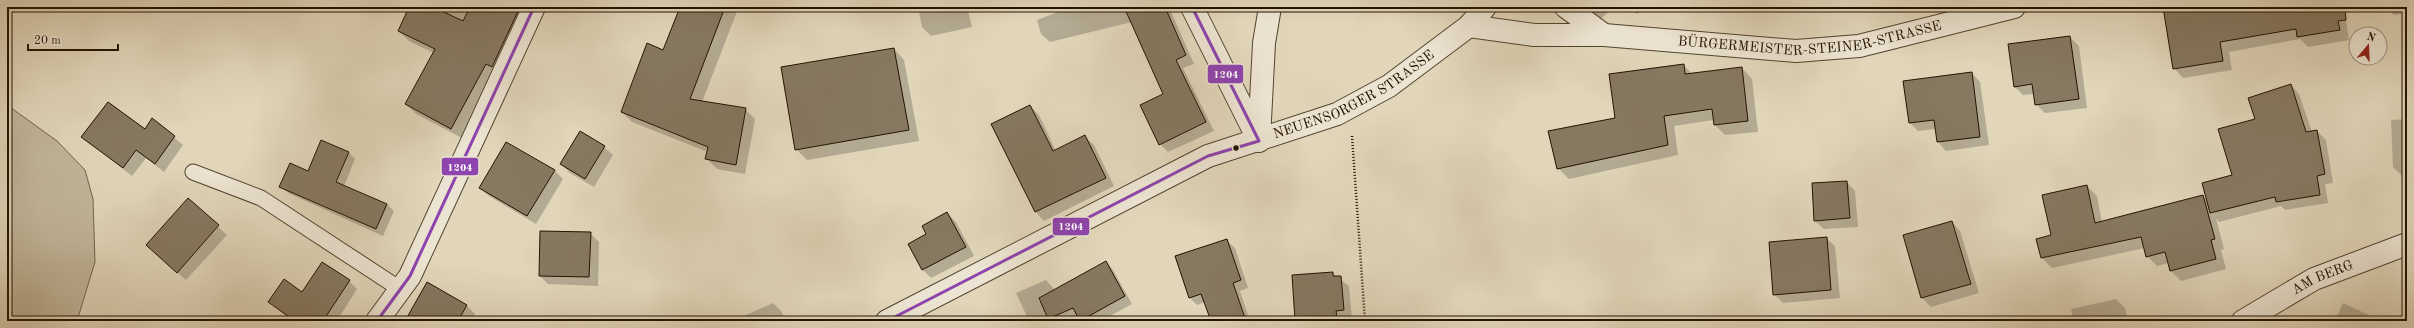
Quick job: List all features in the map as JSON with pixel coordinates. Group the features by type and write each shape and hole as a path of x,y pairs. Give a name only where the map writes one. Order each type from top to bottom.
{"street":[{"path":"377,321 410,276 534,7"},
{"path":"1192,7 1259,140"},
{"path":"1259,140 1264,43 1270,7"},
{"name":"NEUENSORGER STRASSE","path":"887,321 1208,156 1337,114 1389,86 1469,26 1485,7"},
{"path":"1566,7 1604,35"},
{"name":"BÜRGERMEISTER-STEINER-STRASSE","path":"1469,26 1534,34 1604,35 1796,51 1859,46 2014,7"},
{"name":"AM BERG","path":"2243,321 2314,279 2407,244"}],"lane":[{"path":"193,172 261,198 400,289"}],"path":[{"path":"1350,107 1365,321"}],"shaded area":[{"path":"7,105 57,141 85,170 93,199 95,262 77,321 7,321"}],"building":[{"path":"409,7 433,7 463,21 470,7 520,7 492,67 486,64 451,129 405,104 435,49 398,31"},
{"path":"680,7 725,7 690,99 746,108 736,165 705,159 708,147 621,112 647,43 663,50"},
{"path":"1124,7 1165,7 1186,55 1176,60 1206,122 1159,145 1140,105 1163,94"},
{"path":"2163,7 2345,7 2346,20 2338,21 2340,30 2297,37 2296,29 2220,42 2223,61 2173,69"},
{"path":"2070,36 2079,99 2035,105 2032,84 2014,87 2008,44"},
{"path":"894,48 909,130 795,150 781,67"},
{"path":"1684,64 1685,74 1742,67 1748,121 1714,125 1712,109 1664,116 1668,145 1557,169 1548,131 1615,118 1609,74"},
{"path":"1972,72 1980,137 1937,142 1934,120 1909,123 1903,81"},
{"path":"2291,84 2306,132 2317,130 2325,174 2317,176 2320,195 2276,202 2275,197 2210,213 2202,183 2232,175 2218,129 2255,119 2248,98"},
{"path":"108,102 145,129 152,118 175,136 155,164 136,150 123,168 81,137"},
{"path":"1030,105 1053,151 1085,135 1106,178 1035,212 991,124"},
{"path":"580,131 605,146 585,179 560,164"},
{"path":"321,140 349,152 336,182 387,204 376,229 279,187 290,163 308,171"},
{"path":"506,142 555,170 527,216 479,188"},
{"path":"1847,181 1850,218 1814,221 1812,183"},
{"path":"2087,185 2095,223 2203,195 2215,239 2211,240 2216,259 2170,271 2165,252 2146,257 2141,237 2041,258 2036,239 2051,235 2042,195"},
{"path":"188,198 219,225 177,273 146,245"},
{"path":"947,212 966,247 922,270 908,244 926,234 922,226"},
{"path":"1952,221 1971,284 1921,298 1903,235"},
{"path":"540,231 591,232 589,277 539,276"},
{"path":"1827,237 1831,290 1773,295 1769,242"},
{"path":"1227,239 1241,280 1233,283 1246,321 1211,321 1201,294 1189,298 1175,256"},
{"path":"1106,261 1125,296 1080,321 1073,308 1048,319 1039,298"},
{"path":"322,262 350,280 323,321 295,321 268,302 284,279 302,292"},
{"path":"1333,272 1333,276 1341,276 1344,310 1336,311 1337,317 1295,320 1292,275"},
{"path":"427,282 467,305 458,321 405,321"}],"transit line":[{"name":"1204","path":"377,321 410,276 534,7"},
{"name":"1204","path":"1192,7 1259,141"},
{"name":"1204","path":"887,321 1208,156 1259,141"}]}
